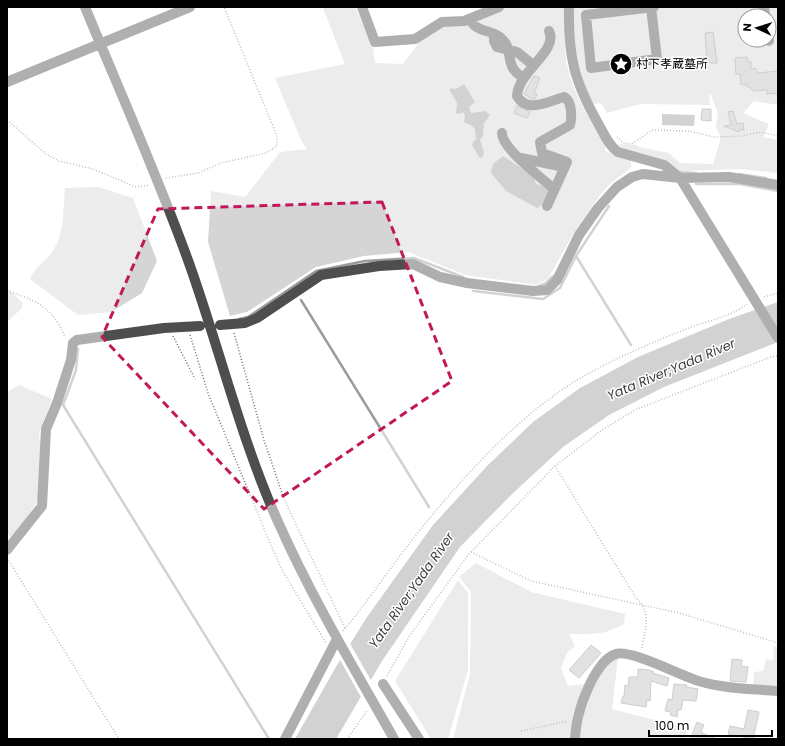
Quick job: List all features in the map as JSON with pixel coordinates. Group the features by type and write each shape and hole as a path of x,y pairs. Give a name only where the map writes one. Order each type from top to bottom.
{"street":[{"path":"86,7 188,262 232,402 267,497 298,566 337,645 372,699 394,739"},
{"path":"7,82 190,7"},
{"path":"362,7 375,42 415,39 442,22 464,21 499,7"},
{"path":"569,7 569,52 574,73 586,103 613,149 618,152 664,165 680,178 778,338"},
{"path":"651,7 657,59 591,68 586,15 651,7 654,7"},
{"path":"470,19 476,27 500,37 508,50 511,66 515,72 523,77"},
{"path":"547,206 567,162 542,153 540,142 570,125 572,121 569,102 564,97 536,106 524,102 517,96 518,86 523,77 549,47 551,38 549,31"},
{"path":"508,50 522,55 532,65"},
{"path":"502,133 505,144 554,188"},
{"path":"520,158 564,167"},
{"path":"220,325 245,323 257,318 321,275 379,266 413,264 440,276 466,283 532,291 547,290 557,280 579,235 598,208 617,187 632,177 643,174 680,178 729,177 778,185"},
{"path":"8,544 42,506 46,429 57,403 71,360 73,343 87,339 187,326 200,326"},
{"path":"285,739 337,645"},
{"path":"575,739 577,721 585,695 606,659 614,655 624,653 641,658 680,675 708,684 734,688 778,691"},
{"path":"383,684 419,739"}],"path":[{"path":"7,120 46,154 58,161 93,169 136,186 157,183 168,178 198,173 221,163 266,153 277,146 277,136 224,7"},
{"path":"609,142 617,137 623,143 632,144 652,130 689,131 714,137 742,136 760,132 778,136"},
{"path":"7,291 38,302 45,307 61,327 67,340 73,343"},
{"path":"187,326 208,393 282,570 324,641 337,645 346,629 420,530 454,490 493,448 554,395 584,376 674,334 746,305 753,297 767,297 778,294"},
{"path":"233,325 264,440 284,499 346,629"},
{"path":"171,328 173,338 195,379"},
{"path":"383,684 410,635 471,552 555,466 602,430 637,408 771,357 778,356"},
{"path":"555,466 636,598 643,604 647,614 641,658"},
{"path":"471,552 531,581 679,613 778,643"},
{"path":"7,558 119,739"},
{"path":"347,739 372,699"},
{"path":"521,731 555,723 577,721"}],"highlighted area":[{"path":"382,202 452,381 264,509 102,337 158,209"}],"shaded area":[{"path":"355,7 373,47 375,63 403,64 420,41 445,25 465,25 507,7 565,7 565,54 574,88 605,144 605,151 631,160 631,168 612,182 601,194 573,234 548,279 536,285 466,275 408,252 364,256 316,267 247,312 230,316 208,242 211,191 245,197 280,152 307,149 301,140 275,78 345,64 323,8"},
{"path":"573,7 778,7 778,105 754,101 743,113 769,124 763,137 778,140 778,173 740,169 678,171 625,150 618,144 637,145 639,147 669,153 680,163 713,164 721,138 716,127 718,113 711,95 709,95 710,105 640,104 607,113 601,103 592,104 584,85 575,53"},
{"path":"98,187 133,198 157,261 142,293 111,312 78,315 30,279 32,274 55,248 61,232 65,188"},
{"path":"7,288 23,303 21,309 7,322"},
{"path":"19,385 52,399 39,433 42,462 37,502 11,540 7,532 7,392"},
{"path":"476,563 531,592 625,614 624,624 609,631 597,634 569,634 575,646 567,653 561,668 568,686 584,684 573,714 570,739 453,739 470,674 471,592 459,577"},
{"path":"458,580 468,593 468,670 448,739 431,739 395,681"},
{"path":"774,646 778,647 778,687 753,686 754,672 763,671 766,659 773,660"},
{"path":"618,658 612,709 690,729 683,739 580,739 583,716 595,683 601,673"}],"water":[{"path":"464,84 475,102 469,107 471,113 485,111 490,115 484,123 483,136 480,140 484,153 482,158 479,157 472,145 474,140 476,140 475,129 471,125 465,123 465,116 463,112 459,114 456,113 457,103 450,91 451,88 456,89"},
{"path":"662,114 695,115 694,126 662,125"},
{"path":"503,156 533,176 536,184 547,187 549,191 543,204 537,208 506,191 491,173 493,164"},
{"name":"Yata River;Yada River","path":"778,302 778,342 664,387 609,415 563,447 511,495 460,547 382,661 336,739 295,739 337,665 367,617 433,525 488,465 533,422 580,388 638,357 729,319"}],"pier":[{"path":"349,642 372,682 362,699 339,658"}],"building":[{"path":"713,32 717,63 707,63 705,33"},
{"path":"747,57 748,62 751,62 751,69 755,68 758,73 778,71 778,93 767,94 767,90 753,91 750,87 747,87 747,84 741,85 740,74 736,74 735,58"},
{"path":"534,76 540,78 534,93 537,94 535,99 533,99 524,94"},
{"path":"517,106 530,112 527,118 514,113"},
{"path":"702,109 711,109 711,121 701,120"},
{"path":"733,111 737,124 743,123 744,130 739,130 739,132 724,126 731,125 728,112"},
{"path":"591,645 601,653 579,678 569,670"},
{"path":"732,659 742,660 741,666 748,667 746,682 730,681"},
{"path":"638,669 649,670 654,672 653,673 669,678 667,686 651,681 650,701 647,700 646,707 621,703 624,696 625,685 628,686 629,677 638,677"},
{"path":"674,684 687,685 686,687 698,689 696,701 683,700 681,710 678,710 677,717 670,715 671,712 665,711 668,699 672,700"},
{"path":"748,710 759,712 753,739 728,734 730,726 744,729"},
{"path":"697,722 704,725 701,731 702,733 716,739 690,739"}],"waterway":[{"path":"680,172 696,173"},
{"path":"739,174 766,178"},
{"path":"696,184 740,184 778,191"},
{"path":"473,291 543,299 560,288 576,256 609,206"},
{"path":"576,256 631,345"},
{"path":"239,319 248,317 316,271 365,261 414,258 463,277"},
{"path":"539,286 546,283 553,276"},
{"path":"301,300 429,507"},
{"path":"78,349 76,370 63,405 269,739"}],"place":[{"name":"村下孝蔵墓所","path":"621,64"}]}
